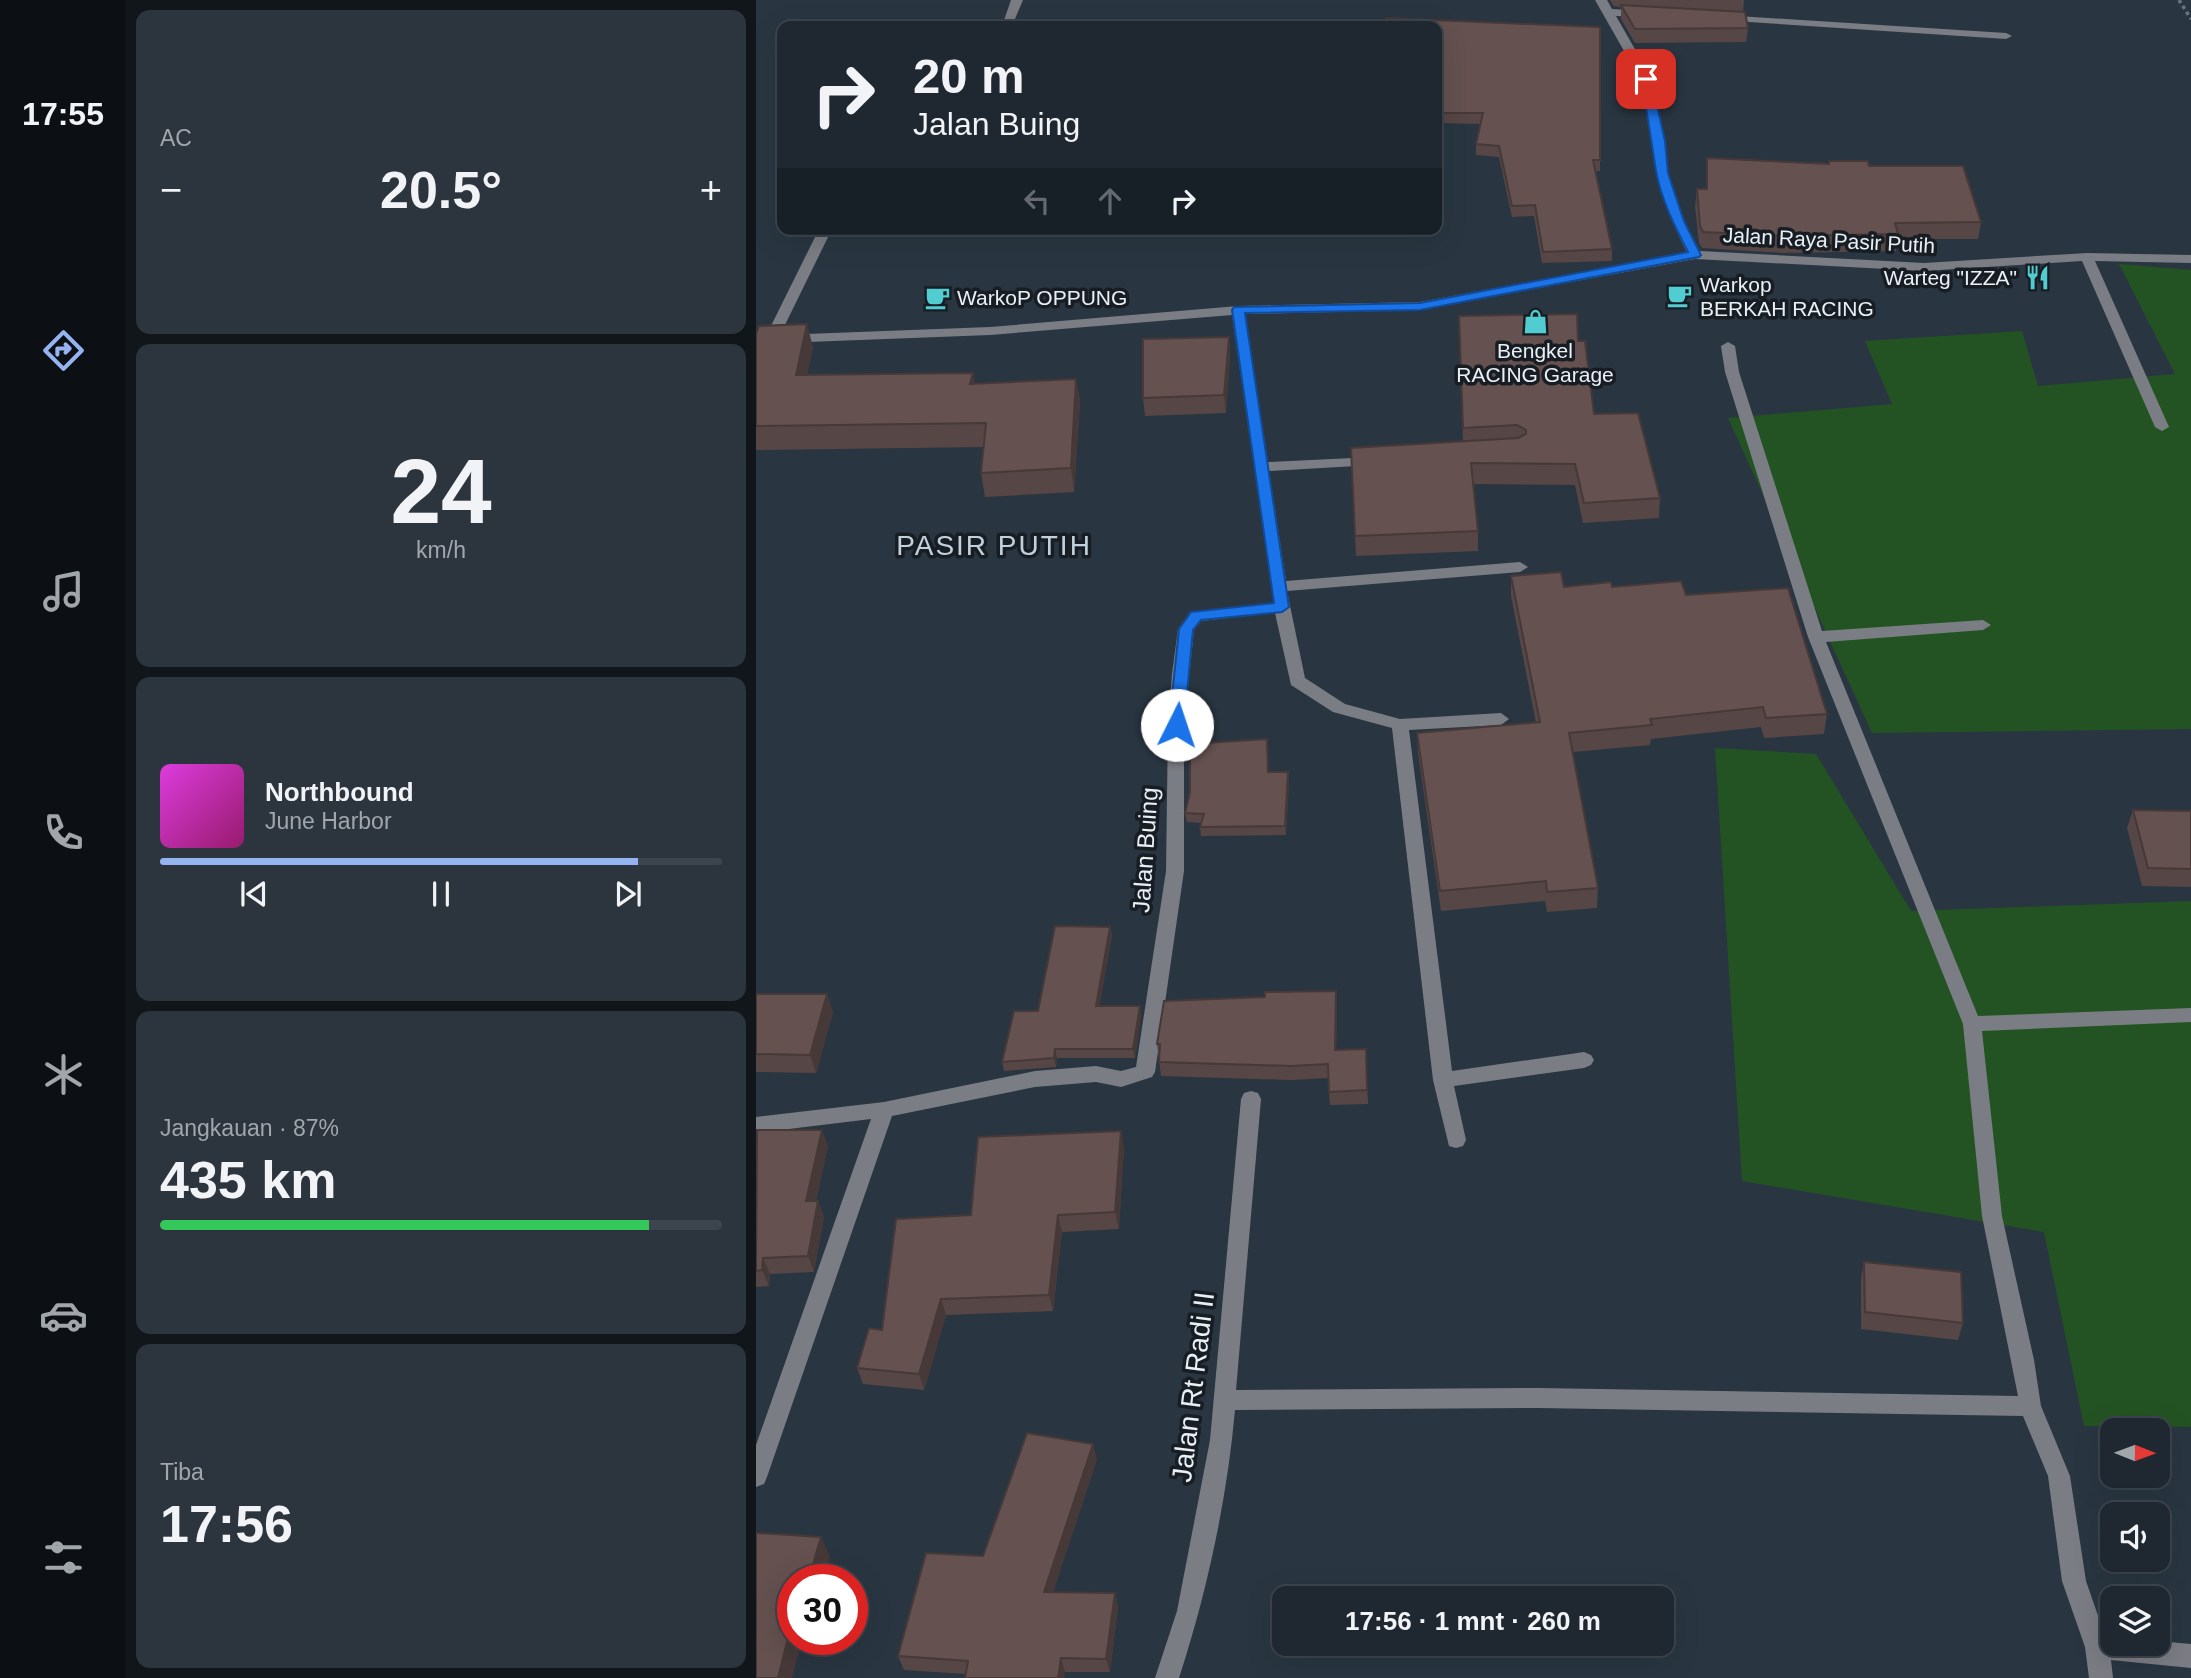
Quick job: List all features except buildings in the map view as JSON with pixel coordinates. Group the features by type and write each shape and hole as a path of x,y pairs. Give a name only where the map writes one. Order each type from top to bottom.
{"street":[{"path":"1009,21 1017,0"},
{"path":"1601,0 1646,79 1659,141 1662,173 1678,221 1695,255"},
{"path":"1607,12 1660,15"},
{"path":"1713,18 2006,36"},
{"path":"771,339 823,235"},
{"name":"Jalan Raya Pasir Putih","path":"756,340 990,331 1238,310 1420,306 1695,255 1924,268 2087,257 2191,259"},
{"path":"2087,257 2162,427"},
{"path":"1238,310 1282,607 1297,681 1339,708 1400,725 1501,719"},
{"path":"1728,346 1732,372 1816,637 1972,1024 1992,1216 2023,1360 2030,1406 2059,1476 2074,1581 2097,1647 2101,1678"},
{"path":"1261,467 1383,460"},
{"path":"1279,587 1520,568"},
{"name":"Jalan Buing","path":"884,1110 1035,1079 1096,1074 1121,1079 1145,1072 1175,871 1177,725 1186,629 1196,616 1282,607"},
{"path":"1816,637 1983,625"},
{"path":"1400,725 1443,1080 1456,1140"},
{"path":"1972,1024 2191,1015"},
{"path":"1443,1080 1584,1060"},
{"name":"Jalan Rt Radi II","path":"1167,1678 1189,1611 1221,1440 1251,1099"},
{"path":"756,1125 884,1110 756,1477"},
{"path":"1224,1400 1539,1398 2030,1406"},
{"path":"2097,1647 2191,1656"}],"path":[{"path":"2179,0 2191,19"}],"green space":[{"path":"2119,264 2191,270 2191,729 1872,733 1728,418 1892,404 1865,341 2022,331 2038,386 2175,374"},
{"path":"1715,748 1816,754 1911,911 2191,901 2191,1427 2170,1427 2170,1418 2100,1418 2100,1426 2084,1426 2044,1232 1742,1181"}],"place":[{"name":"Warteg \"IZZA\"","path":"2037,277"},
{"name":"Warkop BERKAH RACING","path":"1680,296"},
{"name":"WarkoP OPPUNG","path":"937,297"},
{"name":"Bengkel RACING Garage","path":"1535,321"}],"district":[{"name":"PASIR PUTIH","path":"994,545"}],"route":[{"path":"1177,725 1186,629 1196,616 1282,607 1238,310 1420,306 1695,255 1678,221 1662,173 1659,141 1646,79"}]}
